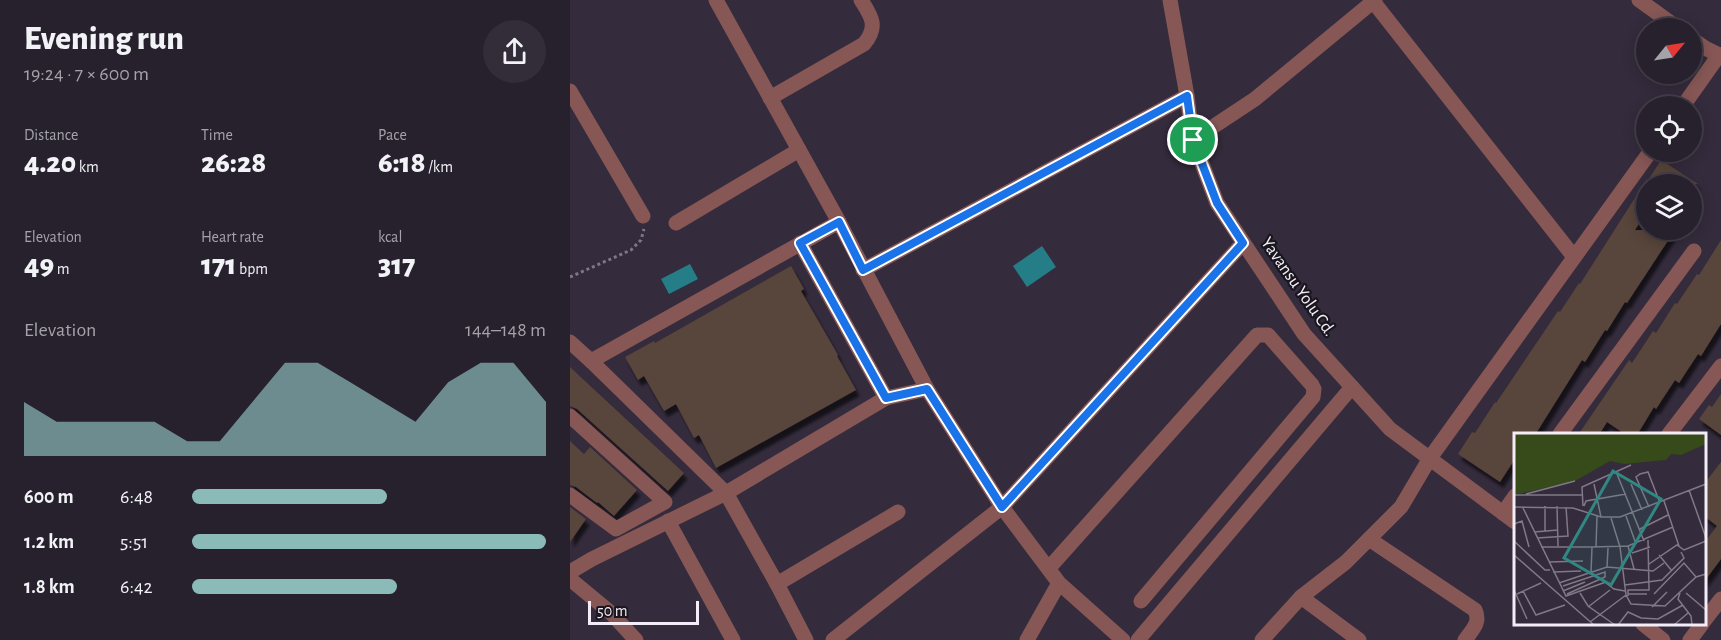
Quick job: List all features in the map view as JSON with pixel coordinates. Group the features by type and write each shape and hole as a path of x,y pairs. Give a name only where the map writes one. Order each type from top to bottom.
{"street":[{"path":"716,0 839,222 927,389 1002,507 1059,584 1123,640"},
{"path":"770,98 864,44 873,24 861,0"},
{"name":"Yavansu Yolu Cd.","path":"1170,0 1193,140 1217,203 1243,243 1304,334 1390,429 1509,517"},
{"path":"1639,0 1664,18"},
{"path":"1193,140 1255,99 1373,1 1574,257"},
{"path":"1690,96 1720,56 1702,46"},
{"path":"570,92 642,216"},
{"path":"863,270 1187,96"},
{"path":"676,223 799,150"},
{"path":"1262,640 1301,597 1346,562 1401,507 1430,458 1643,162"},
{"path":"591,361 839,222"},
{"path":"800,243 886,398"},
{"path":"833,640 1002,507 1243,243"},
{"path":"1561,433 1694,251"},
{"path":"1049,568 1257,335 1268,335 1312,385 1313,398 1141,601"},
{"path":"570,342 726,493 806,640"},
{"path":"1671,433 1721,366"},
{"path":"1138,640 1352,387"},
{"path":"636,640 570,572 726,493 886,398 927,389"},
{"path":"570,416 665,502 616,529 570,495"},
{"path":"1509,517 1514,500"},
{"path":"777,584 898,512"},
{"path":"668,521 733,640"},
{"path":"1369,539 1475,610 1478,616 1476,624 1465,640"},
{"path":"1027,640 1059,584"},
{"path":"1301,597 1359,640"},
{"path":"1706,618 1721,599"},
{"path":"1644,625 1663,640"},
{"path":"1690,640 1701,625"}],"path":[{"path":"570,277 636,246 644,234 645,222 642,216"}],"water":[{"path":"1042,246 1056,267 1027,287 1013,266"},
{"path":"690,264 698,279 669,294 661,279"}],"building":[{"path":"1660,162 1664,162 1683,174 1652,174"},
{"path":"1636,196 1636,240 1668,240 1585,362 1582,360 1536,433 1514,433 1514,461 1500,482 1458,454 1472,432 1475,433 1496,403 1558,311 1560,312"},
{"path":"1721,240 1721,324 1701,356 1698,354 1679,383 1675,380 1656,409 1654,407 1638,433 1623,433 1607,422 1600,433 1579,433 1629,360 1632,363 1653,331 1656,333 1675,303 1677,304 1697,274 1699,275"},
{"path":"791,266 804,289 801,291 856,390 716,468 699,435 694,438 676,404 664,411 644,376 638,380 625,357 654,341 655,343"},
{"path":"570,367 684,473 668,491 577,409 570,406"},
{"path":"1721,394 1721,435 1699,419 1709,405 1712,407"},
{"path":"570,441 584,454 590,447 637,490 614,516 598,502 570,485"},
{"path":"1721,462 1721,559 1706,579 1706,540 1717,526 1706,518 1706,481"},
{"path":"570,507 586,519 570,542"}],"route":[{"path":"1187,96 1193,140 1217,203 1243,243 1002,507 927,389 886,398 800,243 839,222 863,270 1187,96"}]}
